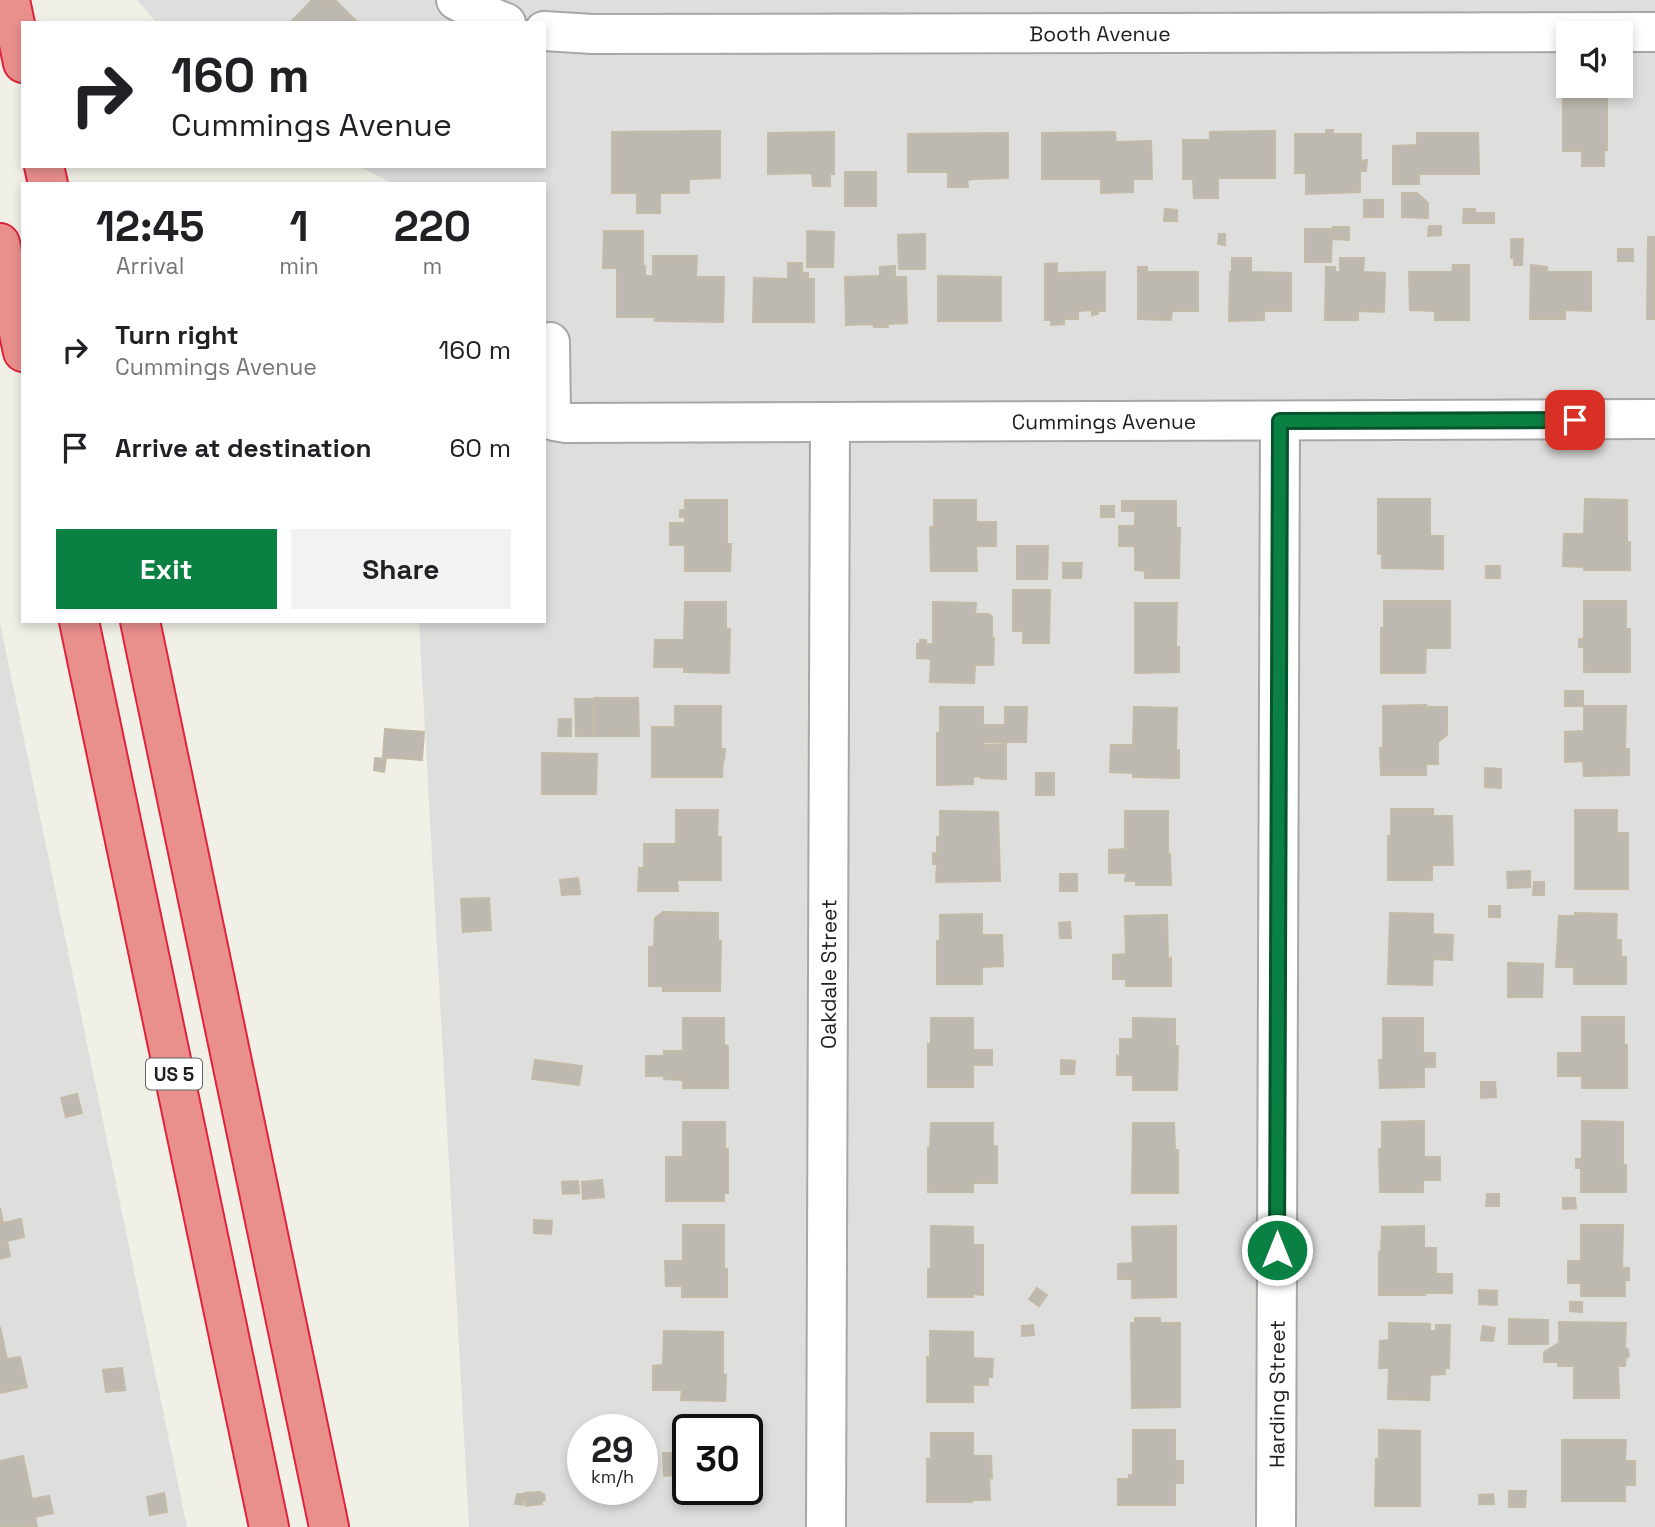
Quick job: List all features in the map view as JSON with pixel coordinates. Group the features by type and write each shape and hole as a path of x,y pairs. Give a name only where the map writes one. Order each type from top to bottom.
{"highway":[{"path":"10,0 21,53"},
{"path":"0,243 21,343"},
{"name":"US 5","path":"79,623 269,1527"},
{"name":"US 5","path":"140,623 329,1527"}],"street":[{"path":"456,0 501,21"},
{"name":"Booth Avenue","path":"546,31 593,34 1655,32"},
{"name":"Cummings Avenue","path":"550,342 550,412 554,421 566,423 1655,419"},
{"name":"Harding Street","path":"1276,1527 1280,421"},
{"name":"Oakdale Street","path":"826,1527 830,422"}],"shaded area":[{"path":"137,0 1655,0 1655,1527 469,1527 419,623 546,623 546,182 390,182 362,168 546,168 546,21 155,21"},
{"path":"0,623 187,1527 0,1527"}],"building":[{"path":"312,0 335,0 356,21 292,21"},
{"path":"1563,98 1607,98 1607,150 1604,150 1604,166 1582,166 1582,151 1563,151"},
{"path":"1326,130 1333,130 1332,134 1361,134 1361,161 1367,160 1366,171 1361,171 1360,174 1360,192 1306,194 1306,173 1295,173 1295,134 1326,134"},
{"path":"720,131 720,178 689,179 689,193 660,193 660,213 637,213 637,193 612,193 612,132"},
{"path":"1275,131 1275,178 1218,178 1218,198 1194,198 1193,179 1183,179 1183,140 1210,140 1210,132"},
{"path":"834,132 834,174 830,174 830,186 813,186 812,173 768,174 768,133"},
{"path":"1115,132 1116,142 1151,141 1152,179 1133,179 1133,192 1101,193 1101,179 1042,179 1042,133"},
{"path":"1008,133 1008,178 967,180 968,187 948,187 948,172 908,172 908,134"},
{"path":"1417,133 1478,133 1479,174 1419,174 1419,184 1393,184 1393,146 1417,145"},
{"path":"845,172 876,172 876,206 845,206"},
{"path":"1402,193 1417,193 1428,203 1428,218 1402,217"},
{"path":"1364,200 1383,200 1383,217 1364,217"},
{"path":"1165,209 1177,210 1177,221 1164,221"},
{"path":"1464,209 1475,209 1475,213 1494,213 1494,223 1463,223"},
{"path":"1429,226 1441,226 1441,235 1428,236"},
{"path":"1333,227 1349,227 1349,240 1333,239"},
{"path":"1305,229 1332,229 1331,262 1305,262"},
{"path":"604,231 643,231 645,276 653,276 653,256 697,256 696,277 724,277 723,322 655,321 655,317 617,317 617,268 603,268"},
{"path":"807,231 834,232 833,267 807,267"},
{"path":"925,234 925,269 899,269 898,235"},
{"path":"1219,234 1225,234 1225,245 1218,244"},
{"path":"1648,237 1655,237 1655,319 1647,319"},
{"path":"1511,239 1523,239 1522,265 1514,265 1514,258 1511,258"},
{"path":"1618,249 1633,249 1633,261 1618,261"},
{"path":"1232,258 1251,258 1251,272 1291,273 1291,311 1264,311 1264,320 1229,321"},
{"path":"1340,258 1364,258 1363,272 1385,273 1384,312 1358,311 1358,320 1325,320 1326,267 1335,267 1335,272 1340,272"},
{"path":"788,263 802,263 802,273 808,273 808,279 814,279 814,322 753,322 754,278 788,279"},
{"path":"1057,263 1057,273 1105,272 1105,311 1092,315 1092,310 1078,311 1078,319 1064,319 1064,324 1051,325 1051,320 1045,320 1045,264"},
{"path":"1453,265 1469,265 1469,320 1435,320 1435,311 1410,310 1409,272 1452,272"},
{"path":"1531,265 1547,267 1547,272 1591,272 1591,311 1565,310 1565,319 1530,319"},
{"path":"895,266 895,277 906,277 907,323 887,324 888,327 874,327 873,324 846,325 845,277 880,276 880,267"},
{"path":"1138,267 1147,267 1147,272 1198,272 1198,311 1172,311 1171,320 1138,319"},
{"path":"938,276 1001,277 1001,321 938,321"},
{"path":"1378,499 1430,499 1430,536 1443,536 1443,569 1382,568 1382,554 1378,554"},
{"path":"1585,499 1627,500 1630,570 1584,570 1584,567 1563,566 1564,534 1584,534"},
{"path":"685,500 727,500 727,544 731,544 730,571 685,571 685,545 670,545 670,523 685,523 685,517 680,517 680,510 685,510"},
{"path":"934,500 976,500 976,522 996,522 996,546 976,546 977,571 931,571 930,527 934,527"},
{"path":"1122,501 1134,501 1134,511 1122,511"},
{"path":"1135,501 1176,501 1176,528 1180,528 1179,578 1145,578 1145,571 1135,570 1135,546 1119,546 1119,526 1135,526"},
{"path":"1101,506 1114,506 1114,517 1101,517"},
{"path":"1017,546 1048,546 1047,579 1017,579"},
{"path":"1063,563 1082,563 1081,578 1063,578"},
{"path":"1486,566 1500,566 1500,578 1486,578"},
{"path":"1013,590 1050,590 1049,643 1023,643 1023,631 1013,631"},
{"path":"1384,601 1450,601 1450,648 1426,648 1425,673 1381,673"},
{"path":"1584,601 1626,601 1626,629 1630,629 1630,672 1584,672 1584,647 1579,647 1579,639 1584,639"},
{"path":"685,602 726,602 726,629 730,629 729,673 684,672 684,667 654,667 655,640 684,640"},
{"path":"933,602 976,603 975,614 989,614 992,617 993,665 975,665 974,683 930,682 931,659 917,658 917,644 920,644 920,640 933,644"},
{"path":"1135,603 1177,603 1176,647 1179,647 1179,672 1135,673"},
{"path":"1565,691 1583,691 1583,706 1565,706"},
{"path":"595,698 638,698 639,736 595,736"},
{"path":"575,699 593,699 593,736 576,736"},
{"path":"1426,705 1425,707 1447,707 1447,735 1438,742 1438,764 1426,764 1426,775 1381,775 1383,706"},
{"path":"675,706 721,706 721,749 725,749 722,777 652,777 652,727 675,727"},
{"path":"1584,706 1626,706 1625,749 1629,749 1629,775 1584,776 1583,761 1565,762 1565,732 1584,731"},
{"path":"940,707 983,707 983,725 1005,725 1005,707 1027,707 1026,742 983,742 983,745 1006,744 1006,779 981,776 973,777 973,784 937,785"},
{"path":"1134,707 1177,708 1176,750 1179,750 1179,778 1133,777 1133,773 1110,772 1111,745 1133,745"},
{"path":"559,719 571,719 571,736 558,736"},
{"path":"385,729 424,732 422,760 383,757"},
{"path":"542,753 597,754 596,794 542,794"},
{"path":"375,758 386,759 384,772 374,770"},
{"path":"1485,768 1501,769 1501,788 1485,787"},
{"path":"1036,773 1054,773 1054,795 1036,795"},
{"path":"1391,809 1433,809 1433,816 1452,816 1453,865 1432,865 1432,880 1388,880"},
{"path":"676,810 718,810 717,837 721,837 721,880 677,880 678,891 638,891 639,868 644,868 644,844 676,844"},
{"path":"1575,810 1617,810 1617,833 1628,833 1628,889 1575,889"},
{"path":"940,811 998,812 1000,881 936,882 937,864 933,864 933,853 937,854 937,837 940,837"},
{"path":"1125,811 1168,811 1171,885 1136,885 1136,881 1125,881 1126,873 1109,873 1109,850 1125,849"},
{"path":"1530,871 1530,887 1508,888 1507,872"},
{"path":"1060,874 1077,874 1077,891 1060,891"},
{"path":"578,878 580,894 562,895 560,880"},
{"path":"1534,882 1544,882 1544,895 1533,895"},
{"path":"489,898 491,930 463,932 461,899"},
{"path":"1489,906 1500,906 1500,917 1489,917"},
{"path":"663,912 718,913 718,941 721,941 720,991 663,991 663,986 649,986 649,947 654,947 655,918"},
{"path":"1390,913 1433,914 1433,934 1453,935 1452,960 1433,959 1432,985 1388,984"},
{"path":"1575,913 1617,914 1616,940 1621,940 1621,957 1626,957 1626,984 1574,984 1574,967 1556,967 1559,916 1575,916"},
{"path":"982,914 982,935 1002,935 1003,966 982,967 982,984 937,984 940,915"},
{"path":"1167,915 1171,986 1126,986 1126,979 1113,979 1113,955 1126,954 1125,916"},
{"path":"1070,922 1071,938 1060,938 1059,923"},
{"path":"1508,963 1543,964 1542,997 1508,997"},
{"path":"1582,1017 1624,1017 1627,1088 1582,1088 1582,1076 1558,1076 1558,1053 1582,1053"},
{"path":"683,1018 724,1018 724,1045 728,1046 728,1088 683,1088 683,1080 646,1076 646,1056 664,1056 664,1051 683,1051"},
{"path":"931,1018 973,1018 973,1050 992,1050 992,1065 973,1065 973,1087 928,1087"},
{"path":"1133,1018 1175,1019 1175,1046 1178,1046 1177,1090 1133,1090 1133,1075 1117,1075 1120,1039 1133,1039"},
{"path":"1383,1018 1423,1018 1423,1053 1435,1053 1435,1067 1424,1067 1424,1087 1380,1088 1379,1060 1383,1060"},
{"path":"535,1060 582,1066 579,1085 532,1079"},
{"path":"1061,1060 1075,1061 1074,1074 1061,1074"},
{"path":"1481,1082 1495,1082 1496,1097 1481,1098"},
{"path":"77,1094 82,1113 66,1117 61,1098"},
{"path":"1424,1121 1424,1157 1440,1157 1440,1180 1423,1180 1423,1192 1380,1192 1379,1149 1382,1149 1382,1122"},
{"path":"1582,1121 1623,1122 1626,1192 1581,1192 1581,1168 1576,1168 1576,1159 1582,1159"},
{"path":"683,1122 725,1122 728,1193 724,1193 724,1201 666,1201 666,1157 683,1157"},
{"path":"931,1123 993,1123 993,1146 997,1146 997,1183 973,1183 973,1192 928,1192"},
{"path":"1133,1123 1174,1123 1175,1150 1178,1150 1178,1193 1132,1193"},
{"path":"602,1180 604,1197 583,1199 582,1182"},
{"path":"578,1181 579,1193 563,1194 562,1182"},
{"path":"1487,1194 1499,1194 1499,1206 1486,1206"},
{"path":"1563,1198 1575,1198 1576,1208 1563,1209"},
{"path":"0,1208 3,1223 21,1219 24,1237 7,1241 10,1256 0,1259"},
{"path":"534,1220 552,1221 551,1234 534,1233"},
{"path":"683,1225 724,1225 727,1297 682,1297 682,1286 666,1286 665,1261 683,1261"},
{"path":"1581,1225 1623,1225 1622,1268 1629,1268 1629,1280 1625,1280 1625,1296 1581,1296 1581,1283 1568,1283 1568,1261 1581,1261"},
{"path":"931,1226 973,1227 973,1245 983,1245 983,1295 928,1297"},
{"path":"1176,1226 1176,1297 1132,1298 1132,1279 1118,1279 1118,1264 1133,1263 1132,1227"},
{"path":"1424,1226 1424,1248 1436,1248 1436,1274 1452,1274 1452,1293 1379,1295 1382,1227"},
{"path":"1037,1288 1047,1295 1039,1306 1029,1299"},
{"path":"1479,1290 1497,1291 1497,1305 1479,1304"},
{"path":"1570,1302 1582,1302 1582,1312 1570,1311"},
{"path":"1135,1318 1160,1318 1160,1323 1180,1323 1180,1407 1132,1408 1131,1323 1135,1323"},
{"path":"1509,1319 1548,1320 1548,1344 1509,1344"},
{"path":"1559,1322 1626,1323 1625,1347 1629,1356 1625,1366 1618,1366 1619,1398 1574,1398 1574,1366 1558,1366 1558,1362 1544,1362 1544,1352 1559,1343"},
{"path":"1389,1323 1430,1324 1430,1331 1436,1331 1436,1325 1450,1325 1449,1368 1445,1368 1445,1374 1430,1375 1429,1400 1388,1399 1389,1368 1379,1368 1380,1341 1389,1340"},
{"path":"1033,1325 1034,1335 1022,1336 1022,1326"},
{"path":"1483,1326 1495,1328 1493,1341 1481,1340"},
{"path":"0,1327 7,1359 20,1357 27,1387 0,1393"},
{"path":"664,1331 723,1332 725,1401 681,1400 682,1390 653,1390 653,1366 663,1365"},
{"path":"930,1331 973,1332 973,1358 993,1359 992,1377 988,1377 988,1385 973,1385 973,1402 927,1402"},
{"path":"122,1368 125,1390 106,1392 103,1370"},
{"path":"1133,1430 1175,1430 1175,1461 1183,1461 1183,1483 1175,1483 1175,1505 1118,1505 1118,1479 1129,1479 1129,1475 1133,1475"},
{"path":"1379,1430 1420,1431 1420,1506 1375,1506"},
{"path":"931,1433 973,1433 973,1456 991,1456 990,1500 927,1502 927,1459 931,1459"},
{"path":"1562,1440 1626,1440 1625,1461 1635,1461 1635,1485 1625,1485 1625,1501 1562,1501"},
{"path":"663,1453 672,1453 672,1475 664,1476"},
{"path":"23,1456 32,1499 49,1496 53,1513 35,1517 37,1527 0,1527 0,1461"},
{"path":"1509,1491 1526,1491 1525,1507 1509,1507"},
{"path":"541,1492 545,1500 541,1501 542,1504 526,1506 525,1493"},
{"path":"164,1493 167,1512 150,1515 147,1497"},
{"path":"517,1494 524,1494 523,1505 515,1504"},
{"path":"1493,1494 1494,1504 1479,1504 1479,1495"}],"route":[{"path":"1277,1250 1280,421 1575,420"}]}
